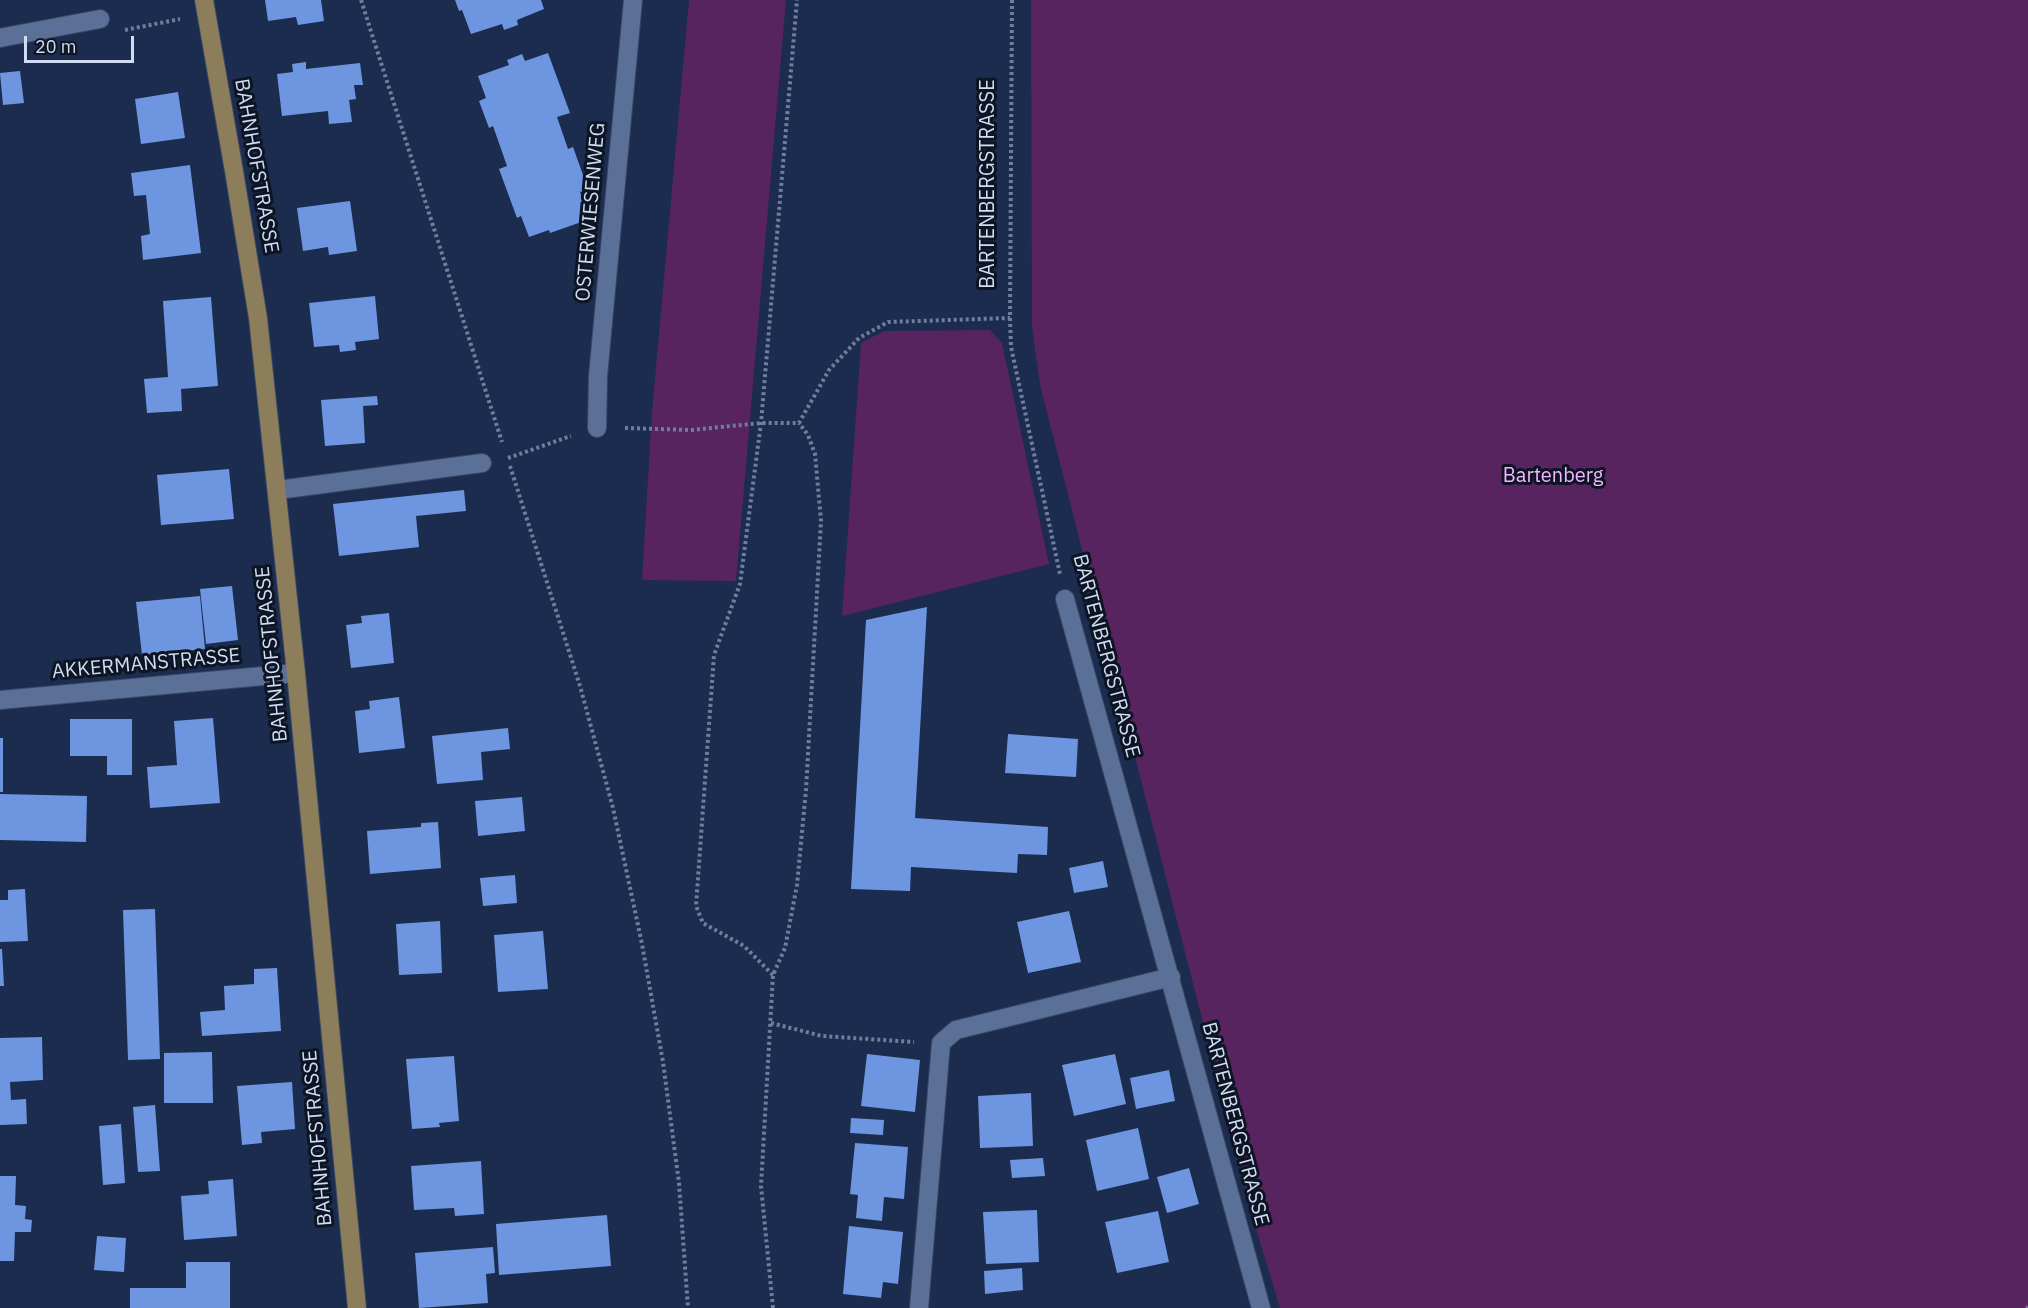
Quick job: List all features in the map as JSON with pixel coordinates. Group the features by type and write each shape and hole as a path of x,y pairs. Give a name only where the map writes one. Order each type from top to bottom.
{"main road":[{"name":"BAHNHOFSTRASSE","path":"204,0 256,307 278,490 357,1308"}],"street":[{"name":"OSTERWIESENWEG","path":"597,428 598,376 633,0"},
{"path":"0,38 100,19"},
{"path":"278,490 482,463"},
{"name":"BARTENBERGSTRASSE","path":"1065,599 1261,1308"},
{"name":"AKKERMANSTRASSE","path":"0,700 296,673"},
{"path":"919,1308 941,1043 956,1030 1171,977"}],"path":[{"path":"362,0 504,447"},
{"path":"773,975 744,946 703,923 696,906 714,655 740,584 760,423 798,0"},
{"name":"BARTENBERGSTRASSE","path":"1012,0 1011,347 1065,599"},
{"path":"123,30 186,18"},
{"path":"799,423 829,370 859,338 888,322 1010,318"},
{"path":"482,463 518,456 547,443 597,428 691,430 760,423 799,423"},
{"path":"773,1308 761,1186 773,975 785,948 797,885 807,790 821,521 815,454 808,435 799,423"},
{"path":"507,458 580,686 613,808 642,944 663,1062 680,1183 688,1308"},
{"path":"771,1023 822,1036 941,1043"}],"green space":[{"path":"689,0 786,0 736,581 642,580 652,412"},
{"name":"Bartenberg","path":"1031,0 2028,0 2028,1308 1280,1308 1254,1222 1040,385 1032,327"},
{"path":"990,330 1002,343 1049,564 842,616 861,343 884,331"}],"building":[{"path":"265,0 321,0 324,21 298,25 296,17 268,21"},
{"path":"455,0 541,0 544,9 517,20 518,25 504,30 502,24 471,34 462,10 459,11"},
{"path":"548,53 570,113 557,117 568,149 573,147 588,189 580,192 590,219 550,233 549,230 529,237 521,216 517,218 499,169 507,166 493,126 489,128 479,101 486,98 478,76 509,65 507,60 522,54 525,61"},
{"path":"306,62 306,69 360,63 363,85 354,85 356,99 349,100 352,122 329,124 328,111 282,116 277,74 293,72 292,64"},
{"path":"20,71 24,103 3,105 0,73"},
{"path":"178,92 185,138 141,144 135,99"},
{"path":"190,165 201,253 143,260 141,236 150,234 146,195 134,196 131,173"},
{"path":"350,201 357,251 329,255 328,247 303,251 297,208"},
{"path":"375,296 379,339 355,342 356,350 340,352 339,345 314,347 309,303"},
{"path":"211,297 218,386 181,389 182,411 147,413 144,379 168,377 163,301"},
{"path":"377,396 378,405 363,406 365,443 325,446 321,400"},
{"path":"229,469 234,519 161,525 157,475"},
{"path":"464,490 466,511 416,516 419,547 339,556 333,504"},
{"path":"232,586 238,640 206,644 200,589"},
{"path":"200,596 205,649 142,655 136,602"},
{"path":"927,607 915,818 1048,827 1047,855 1018,854 1017,873 911,867 910,891 851,889 866,620"},
{"path":"389,613 394,663 351,668 346,625 362,623 361,616"},
{"path":"399,697 405,748 359,753 355,711 370,709 369,701"},
{"path":"213,718 220,803 150,808 147,767 177,765 174,721"},
{"path":"70,719 132,719 132,775 107,775 107,756 70,756"},
{"path":"508,728 510,749 481,752 483,780 437,784 432,736"},
{"path":"1008,734 1078,739 1076,777 1005,773"},
{"path":"0,738 3,738 3,792 0,792"},
{"path":"0,794 87,796 86,842 0,840"},
{"path":"522,797 525,831 478,836 475,801"},
{"path":"438,822 441,868 370,874 367,831 421,827 421,823"},
{"path":"1103,861 1108,887 1074,893 1069,868"},
{"path":"515,875 517,903 483,906 480,878"},
{"path":"25,889 28,941 0,942 0,900 8,900 8,890"},
{"path":"155,909 160,1059 128,1060 123,910"},
{"path":"1069,911 1081,962 1028,973 1017,922"},
{"path":"440,921 442,973 399,975 396,924"},
{"path":"543,931 548,989 498,992 494,935"},
{"path":"0,949 2,949 4,986 0,986"},
{"path":"277,968 281,1031 202,1036 200,1012 225,1010 224,986 254,984 254,969"},
{"path":"42,1037 43,1080 10,1082 11,1100 26,1099 27,1124 0,1125 0,1038"},
{"path":"212,1052 213,1103 164,1103 164,1053"},
{"path":"867,1054 920,1060 915,1112 861,1106"},
{"path":"1115,1054 1126,1104 1074,1116 1062,1065"},
{"path":"454,1056 459,1121 439,1123 440,1127 412,1129 406,1059"},
{"path":"1169,1070 1175,1101 1136,1109 1130,1078"},
{"path":"292,1082 295,1129 261,1132 262,1143 242,1145 237,1086"},
{"path":"1031,1093 1033,1146 980,1148 978,1096"},
{"path":"155,1105 160,1171 138,1172 133,1107"},
{"path":"851,1118 884,1120 883,1135 850,1133"},
{"path":"121,1124 125,1183 103,1185 99,1126"},
{"path":"1138,1128 1149,1179 1097,1191 1086,1140"},
{"path":"855,1143 908,1147 904,1199 884,1197 882,1221 856,1218 858,1195 850,1194"},
{"path":"1043,1158 1045,1176 1012,1178 1010,1160"},
{"path":"481,1161 484,1214 455,1216 454,1208 414,1210 411,1166"},
{"path":"1189,1168 1199,1204 1167,1213 1157,1177"},
{"path":"0,1176 16,1176 15,1205 26,1206 25,1219 32,1220 31,1232 15,1232 14,1261 0,1261"},
{"path":"233,1179 237,1236 184,1240 181,1196 209,1194 208,1181"},
{"path":"1037,1210 1039,1262 986,1264 983,1212"},
{"path":"1158,1211 1169,1262 1117,1273 1105,1222"},
{"path":"607,1215 611,1266 499,1275 496,1224"},
{"path":"849,1226 903,1232 898,1284 883,1282 881,1298 843,1294"},
{"path":"97,1236 126,1238 124,1272 94,1270"},
{"path":"493,1247 495,1273 486,1274 488,1303 419,1308 415,1253"},
{"path":"186,1262 230,1262 230,1308 130,1308 130,1288 186,1288"},
{"path":"1022,1268 1023,1290 985,1294 984,1271"}]}
